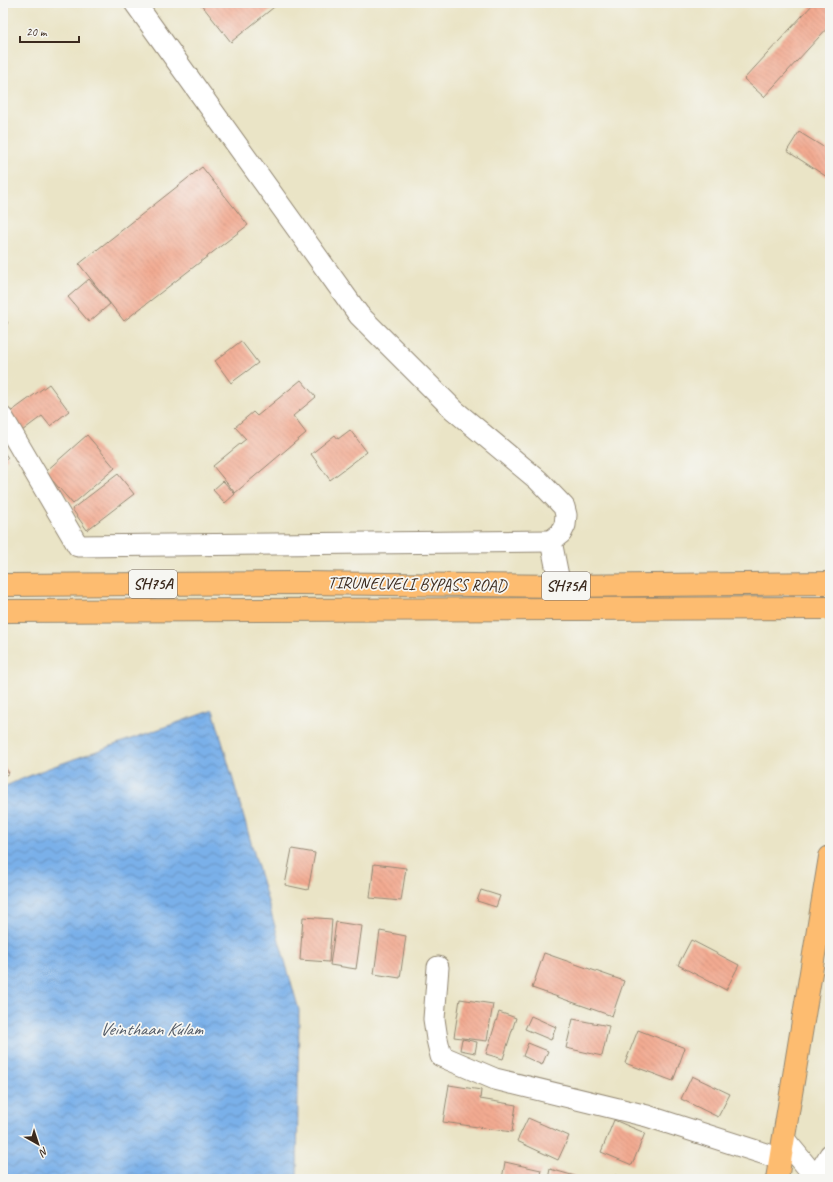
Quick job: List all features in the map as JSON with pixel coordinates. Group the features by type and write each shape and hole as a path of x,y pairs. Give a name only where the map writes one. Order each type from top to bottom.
{"main road":[{"name":"TIRUNELVELI BYPASS ROAD","path":"3,585 303,583 560,586 830,583"},
{"name":"SH75A","path":"3,610 830,608"},
{"path":"781,1159 830,857"}],"street":[{"path":"3,418 78,546 551,541 561,533 565,525 566,515 564,507 538,480 454,410 359,315 135,3"},
{"path":"551,541 560,586"},
{"path":"438,967 434,1019 436,1039 441,1056 495,1078 647,1116 781,1159 817,1179 830,1155"}],"water":[{"name":"Veinthaan Kulam","path":"213,710 299,1010 297,1179 3,1179 3,787 46,769"}],"building":[{"path":"200,3 279,3 231,42"},
{"path":"814,3 830,3 830,25 764,97 744,79"},
{"path":"799,132 830,151 830,173 827,177 787,151"},
{"path":"202,167 248,225 124,321 79,264"},
{"path":"89,279 110,304 89,322 68,297"},
{"path":"3,317 8,323 3,326"},
{"path":"241,341 258,363 231,383 215,361"},
{"path":"301,380 316,397 293,416 306,433 235,493 213,466 246,439 235,427 253,412 257,416"},
{"path":"49,384 69,411 50,426 42,416 18,434 5,416"},
{"path":"350,430 367,452 330,480 311,454 335,435 338,439"},
{"path":"87,435 115,468 73,504 45,472"},
{"path":"3,451 8,458 3,462"},
{"path":"118,474 134,494 87,530 72,509"},
{"path":"223,481 235,494 225,503 213,490"},
{"path":"3,765 9,773 3,777"},
{"path":"292,849 315,853 308,890 285,885"},
{"path":"374,864 406,868 401,901 370,898"},
{"path":"481,890 500,896 496,907 477,901"},
{"path":"303,917 332,919 329,962 300,960"},
{"path":"336,922 362,926 356,969 330,965"},
{"path":"380,931 406,936 400,978 374,974"},
{"path":"691,940 739,965 726,990 678,965"},
{"path":"544,953 624,981 612,1016 532,988"},
{"path":"460,999 493,1004 487,1041 454,1037"},
{"path":"499,1012 516,1018 503,1059 486,1054"},
{"path":"531,1016 556,1027 551,1040 525,1029"},
{"path":"573,1019 609,1026 602,1056 566,1048"},
{"path":"638,1030 685,1048 673,1081 625,1063"},
{"path":"462,1039 477,1042 475,1053 460,1050"},
{"path":"528,1043 548,1051 542,1065 523,1056"},
{"path":"692,1076 730,1094 718,1117 681,1099"},
{"path":"449,1085 481,1090 480,1099 516,1105 512,1132 443,1122"},
{"path":"528,1118 569,1136 558,1160 517,1141"},
{"path":"614,1120 645,1133 632,1165 601,1152"},
{"path":"505,1162 541,1170 539,1179 502,1179"},
{"path":"550,1169 575,1176 574,1179 548,1179"},
{"path":"615,1175 625,1179 613,1179"}]}
